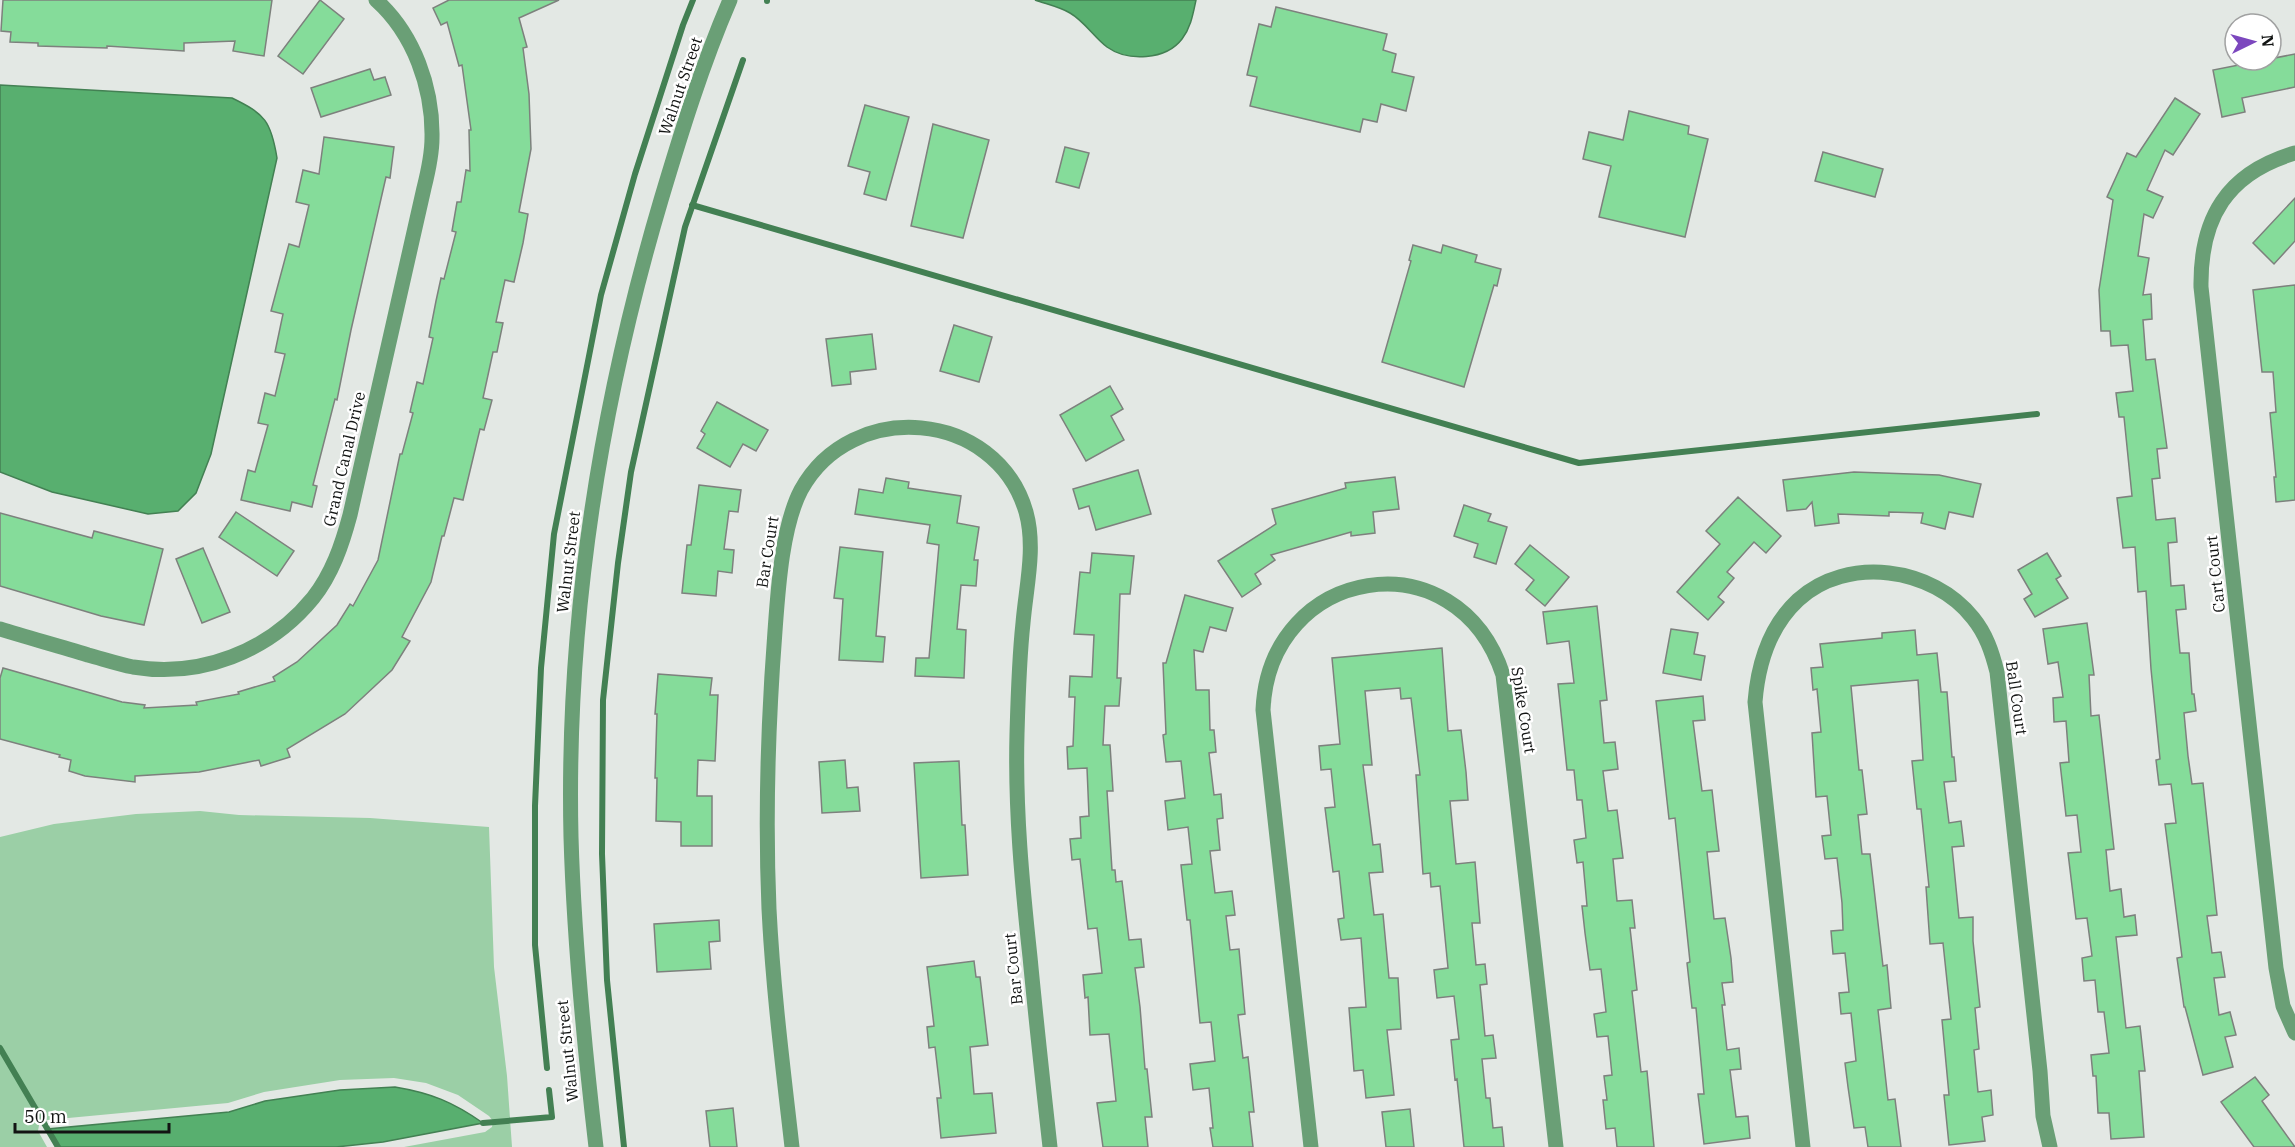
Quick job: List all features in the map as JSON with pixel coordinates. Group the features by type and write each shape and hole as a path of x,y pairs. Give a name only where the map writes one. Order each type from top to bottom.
{"street":[{"name":"Walnut Street","path":"596,1147 578,975 571,836 576,661 587,545 600,455 642,264 693,98 730,0"},
{"name":"Grand Canal Drive","path":"0,629 131,667 169,670 189,668 214,664 234,657 265,640 301,611 326,578 344,540 424,188 432,140 428,96 418,63 396,22 381,1"},
{"name":"Cart Court","path":"2295,153 2263,166 2231,190 2219,206 2210,224 2201,265 2202,298 2276,968 2283,1006 2295,1033"},
{"name":"Bar Court","path":"792,1147 774,980 769,909 767,804 771,680 786,540 792,511 801,490 814,470 831,454 875,432 917,426 959,436 983,450 994,460 1016,489 1026,512 1030,537 1030,561 1022,627 1017,735 1018,843 1050,1147"},
{"name":"Ball Court","path":"1803,1147 1755,702 1757,676 1764,651 1775,628 1800,598 1846,575 1880,572 1914,577 1945,592 1972,617 1992,652 1997,672 2039,1059 2043,1116 2050,1147"},
{"name":"Spike Court","path":"1311,1147 1263,694 1270,663 1277,649 1285,636 1307,613 1319,604 1347,591 1376,584 1392,584 1406,585 1435,594 1465,613 1490,644 1503,675 1556,1147"}],"shaded area":[{"path":"1035,0 1196,0 1188,30 1175,46 1157,55 1136,57 1107,47 1070,13"},
{"path":"0,85 232,98 259,114 269,127 277,158 211,454 196,493 178,511 148,514 52,492 0,472"},
{"path":"200,811 239,815 370,818 489,827 494,967 507,1076 512,1147 404,1147 485,1132 492,1127 493,1121 458,1095 426,1083 394,1078 340,1080 264,1092 228,1103 47,1120 39,1125 38,1131 47,1147 0,1147 0,837 54,824 136,814"},
{"path":"395,1087 441,1099 483,1123 383,1142 336,1147 58,1147 48,1129 229,1112 265,1101 340,1090"}],"building":[{"path":"3,0 272,0 264,56 233,51 235,41 184,43 184,51 107,46 107,48 38,46 38,43 10,42 11,32 1,31"},
{"path":"320,0 344,19 303,74 278,56"},
{"path":"449,0 559,0 519,18 527,47 523,48 529,94 531,149 519,212 528,214 523,243 514,282 505,280 496,322 503,323 497,352 493,352 483,398 492,400 484,430 480,429 463,500 454,498 431,582 402,637 410,641 392,670 345,714 287,749 290,757 261,766 259,760 199,772 135,776 135,782 85,776 69,771 71,760 0,739 0,678 3,668 122,702 145,705 144,708 197,705 196,702 239,694 238,692 275,681 273,677 297,662 337,625 350,604 353,606 378,560 400,454 402,454 413,413 410,412 417,382 423,384 433,338 429,337 436,301 456,232 452,231 457,202 461,202 466,170 470,171 469,130 471,130 462,65 459,66 447,22 441,25 433,8"},
{"path":"1276,7 1387,34 1383,50 1396,54 1392,72 1414,77 1406,111 1381,104 1377,122 1363,119 1360,132 1250,106 1257,77 1247,75 1259,24 1271,27"},
{"path":"2295,54 2295,87 2242,98 2245,112 2222,117 2213,70 2223,68 2223,72 2283,72 2283,56"},
{"path":"370,69 374,80 385,77 391,95 321,117 311,88"},
{"path":"2175,98 2200,114 2173,155 2165,150 2147,190 2163,197 2153,218 2144,214 2138,256 2149,258 2143,295 2151,294 2152,319 2143,320 2146,360 2155,359 2167,448 2157,449 2160,478 2152,479 2156,520 2175,518 2177,542 2168,543 2171,586 2184,585 2186,609 2176,610 2180,653 2189,653 2192,694 2194,694 2196,711 2184,713 2188,756 2192,784 2203,783 2217,915 2207,916 2212,953 2221,952 2225,977 2214,978 2219,1015 2230,1012 2236,1035 2225,1037 2233,1067 2203,1075 2184,1007 2177,958 2182,957 2165,824 2176,823 2171,784 2159,785 2156,760 2160,759 2146,591 2138,592 2135,547 2123,548 2117,498 2132,496 2124,417 2119,417 2116,393 2133,391 2128,345 2111,346 2110,331 2101,331 2099,290 2113,200 2107,197 2127,153 2136,157"},
{"path":"865,105 909,117 886,200 864,194 870,172 848,166"},
{"path":"1629,111 1689,126 1688,134 1708,139 1685,237 1599,217 1611,166 1583,159 1589,132 1623,140"},
{"path":"933,124 989,140 963,238 911,226"},
{"path":"324,137 394,147 390,178 386,177 337,400 335,399 313,485 317,486 312,507 292,502 290,511 241,500 248,470 255,472 268,425 258,423 265,393 275,396 285,354 275,352 283,314 271,311 289,244 299,247 309,205 296,202 303,170 319,174"},
{"path":"1065,147 1089,153 1079,188 1056,182"},
{"path":"1823,152 1883,169 1875,197 1815,181"},
{"path":"2295,198 2295,241 2274,264 2253,243"},
{"path":"1413,245 1441,253 1443,245 1477,255 1475,262 1501,269 1497,286 1494,285 1464,387 1382,362 1411,261 1409,260"},
{"path":"2295,285 2295,500 2276,502 2270,413 2276,412 2273,372 2262,372 2253,290"},
{"path":"954,325 992,337 979,382 940,371"},
{"path":"872,334 876,369 850,372 851,384 832,386 826,339"},
{"path":"1110,386 1123,409 1111,416 1124,440 1086,461 1060,415"},
{"path":"717,402 768,430 756,451 743,444 730,467 697,448 705,434 701,431"},
{"path":"1138,470 1151,514 1096,530 1089,506 1079,509 1073,489"},
{"path":"1854,472 1939,475 1981,484 1973,517 1949,512 1945,529 1921,523 1923,513 1889,512 1889,516 1838,514 1839,523 1815,526 1812,502 1806,509 1787,511 1783,480"},
{"path":"1395,477 1399,509 1373,512 1375,533 1351,536 1351,532 1271,555 1275,560 1255,574 1261,584 1242,597 1218,561 1276,524 1272,509 1346,488 1345,483"},
{"path":"886,478 909,482 908,488 961,496 957,523 979,527 974,560 978,560 976,586 961,585 957,629 966,630 964,678 915,676 916,658 929,658 939,545 927,543 930,525 855,514 859,489 883,493"},
{"path":"699,485 741,490 738,512 729,511 724,549 734,550 732,573 718,571 716,596 682,593 687,545 691,545"},
{"path":"1738,497 1781,536 1766,553 1754,542 1727,572 1734,578 1718,597 1724,602 1708,620 1677,592 1720,544 1706,531"},
{"path":"1464,505 1491,514 1488,521 1507,527 1496,564 1474,557 1478,544 1454,536"},
{"path":"236,512 294,551 277,576 219,537"},
{"path":"0,513 92,538 94,531 163,549 144,625 101,616 0,586"},
{"path":"1530,545 1569,577 1545,606 1526,590 1534,580 1515,564"},
{"path":"840,547 883,552 876,636 885,637 883,662 839,660 843,599 834,598"},
{"path":"203,548 230,612 202,623 176,559"},
{"path":"1092,553 1134,556 1130,594 1120,594 1117,678 1121,678 1119,706 1105,706 1103,745 1110,745 1113,791 1107,791 1112,870 1115,870 1116,882 1122,881 1129,940 1141,939 1144,967 1135,968 1152,1117 1145,1117 1148,1147 1103,1147 1097,1103 1116,1101 1109,1034 1090,1035 1088,997 1085,998 1083,975 1102,973 1097,928 1088,929 1080,859 1072,860 1070,839 1081,838 1080,817 1089,816 1087,768 1068,769 1067,747 1073,746 1075,697 1069,697 1070,676 1092,677 1094,635 1074,634 1080,572 1090,573"},
{"path":"2047,553 2061,576 2056,579 2068,598 2035,617 2024,599 2032,594 2018,570"},
{"path":"1185,595 1233,608 1226,631 1210,627 1203,652 1194,650 1196,690 1209,690 1210,730 1214,730 1216,752 1209,753 1214,795 1221,794 1223,818 1217,819 1220,850 1210,851 1215,893 1232,891 1235,915 1226,916 1230,950 1239,949 1245,1014 1238,1015 1243,1058 1248,1057 1254,1112 1249,1112 1253,1147 1213,1147 1209,1088 1193,1090 1190,1064 1215,1061 1211,1022 1200,1023 1190,920 1187,920 1181,865 1192,864 1188,827 1168,830 1165,801 1185,798 1181,761 1166,762 1163,735 1166,734 1163,663 1166,663"},
{"path":"1597,606 1607,700 1600,701 1604,743 1615,742 1618,769 1603,771 1608,811 1617,810 1623,858 1613,859 1617,901 1632,900 1635,928 1630,928 1637,990 1632,991 1641,1072 1647,1071 1654,1147 1617,1147 1615,1128 1606,1129 1603,1100 1607,1100 1604,1076 1612,1075 1608,1036 1597,1037 1594,1014 1606,1012 1601,969 1590,970 1582,906 1587,906 1583,862 1577,863 1574,840 1586,838 1582,800 1577,800 1574,770 1567,770 1558,684 1574,683 1569,641 1547,644 1543,612"},
{"path":"2087,623 2094,675 2089,675 2091,716 2099,715 2114,849 2106,850 2110,891 2121,889 2124,917 2135,915 2137,935 2116,937 2126,1028 2140,1026 2145,1071 2139,1071 2144,1137 2111,1139 2109,1113 2098,1113 2096,1076 2093,1076 2091,1055 2109,1053 2104,1012 2098,1012 2095,980 2084,981 2082,958 2092,956 2087,918 2076,919 2068,853 2081,852 2077,815 2066,816 2060,763 2069,762 2066,721 2054,722 2053,698 2063,697 2058,662 2048,664 2043,629"},
{"path":"1671,629 1698,633 1694,654 1705,656 1701,680 1663,673"},
{"path":"1915,630 1917,655 1937,653 1941,692 1947,692 1956,781 1944,782 1949,823 1961,821 1964,846 1952,847 1959,918 1973,917 1973,941 1980,1007 1975,1008 1979,1049 1974,1050 1978,1092 1991,1090 1993,1115 1982,1117 1985,1141 1949,1145 1944,1095 1949,1095 1942,1020 1951,1019 1943,943 1930,944 1926,887 1929,887 1921,809 1917,809 1912,761 1923,760 1918,680 1851,686 1859,770 1862,770 1867,814 1858,815 1862,854 1870,854 1883,966 1887,965 1891,1008 1878,1010 1888,1100 1895,1099 1901,1147 1868,1147 1865,1127 1854,1128 1845,1063 1856,1061 1851,1013 1841,1014 1839,993 1849,992 1845,953 1833,954 1831,931 1843,930 1842,903 1837,858 1825,859 1822,836 1831,835 1827,796 1816,797 1812,733 1821,732 1817,689 1813,690 1811,668 1823,667 1820,644 1882,638 1882,633"},
{"path":"1442,648 1448,731 1461,730 1468,800 1450,801 1456,864 1475,862 1480,923 1472,923 1476,965 1485,964 1487,984 1480,985 1485,1036 1493,1035 1496,1058 1482,1059 1486,1098 1490,1098 1493,1128 1502,1127 1504,1147 1464,1147 1451,1040 1459,1039 1454,996 1437,998 1434,970 1448,968 1440,886 1431,887 1430,873 1423,874 1416,775 1420,775 1411,698 1401,699 1400,688 1365,691 1372,765 1363,765 1373,845 1380,844 1383,872 1369,873 1374,915 1383,914 1389,978 1398,978 1401,1029 1387,1030 1394,1095 1366,1098 1363,1070 1354,1071 1349,1008 1366,1007 1361,938 1341,940 1338,919 1344,918 1339,871 1333,872 1325,808 1335,807 1331,769 1321,770 1319,746 1340,744 1332,658"},
{"path":"658,674 712,678 710,695 718,695 715,761 698,760 697,796 712,796 712,846 681,846 681,822 656,821 657,714 655,714"},
{"path":"1703,696 1705,720 1693,721 1702,791 1712,790 1719,851 1707,852 1714,919 1725,918 1733,982 1722,983 1725,1005 1722,1005 1727,1050 1739,1048 1741,1069 1730,1070 1736,1117 1748,1116 1750,1138 1704,1144 1698,1094 1704,1094 1696,1008 1692,1008 1687,963 1690,962 1675,818 1669,819 1656,701"},
{"path":"845,760 847,788 858,787 860,811 822,813 819,762"},
{"path":"959,761 962,825 965,825 968,875 921,878 914,763"},
{"path":"719,920 720,941 709,942 711,969 657,972 654,924"},
{"path":"974,961 976,977 980,977 988,1045 970,1047 974,1094 992,1093 996,1133 941,1138 937,1098 941,1098 935,1047 929,1048 927,1027 934,1026 927,967"},
{"path":"2255,1077 2269,1095 2262,1101 2295,1147 2254,1147 2221,1102"},
{"path":"733,1108 737,1147 710,1147 706,1111"},
{"path":"1410,1109 1414,1147 1386,1147 1382,1112"}],"waterway":[{"path":"547,1068 535,945 535,806 541,668 554,534 601,295 635,174 693,0"},
{"path":"624,1147 607,980 602,854 603,700 618,563 631,472 685,227 743,60"},
{"path":"692,205 1579,463 2037,414"},
{"path":"0,1048 58,1147"},
{"path":"483,1123 552,1117 549,1090"}]}
